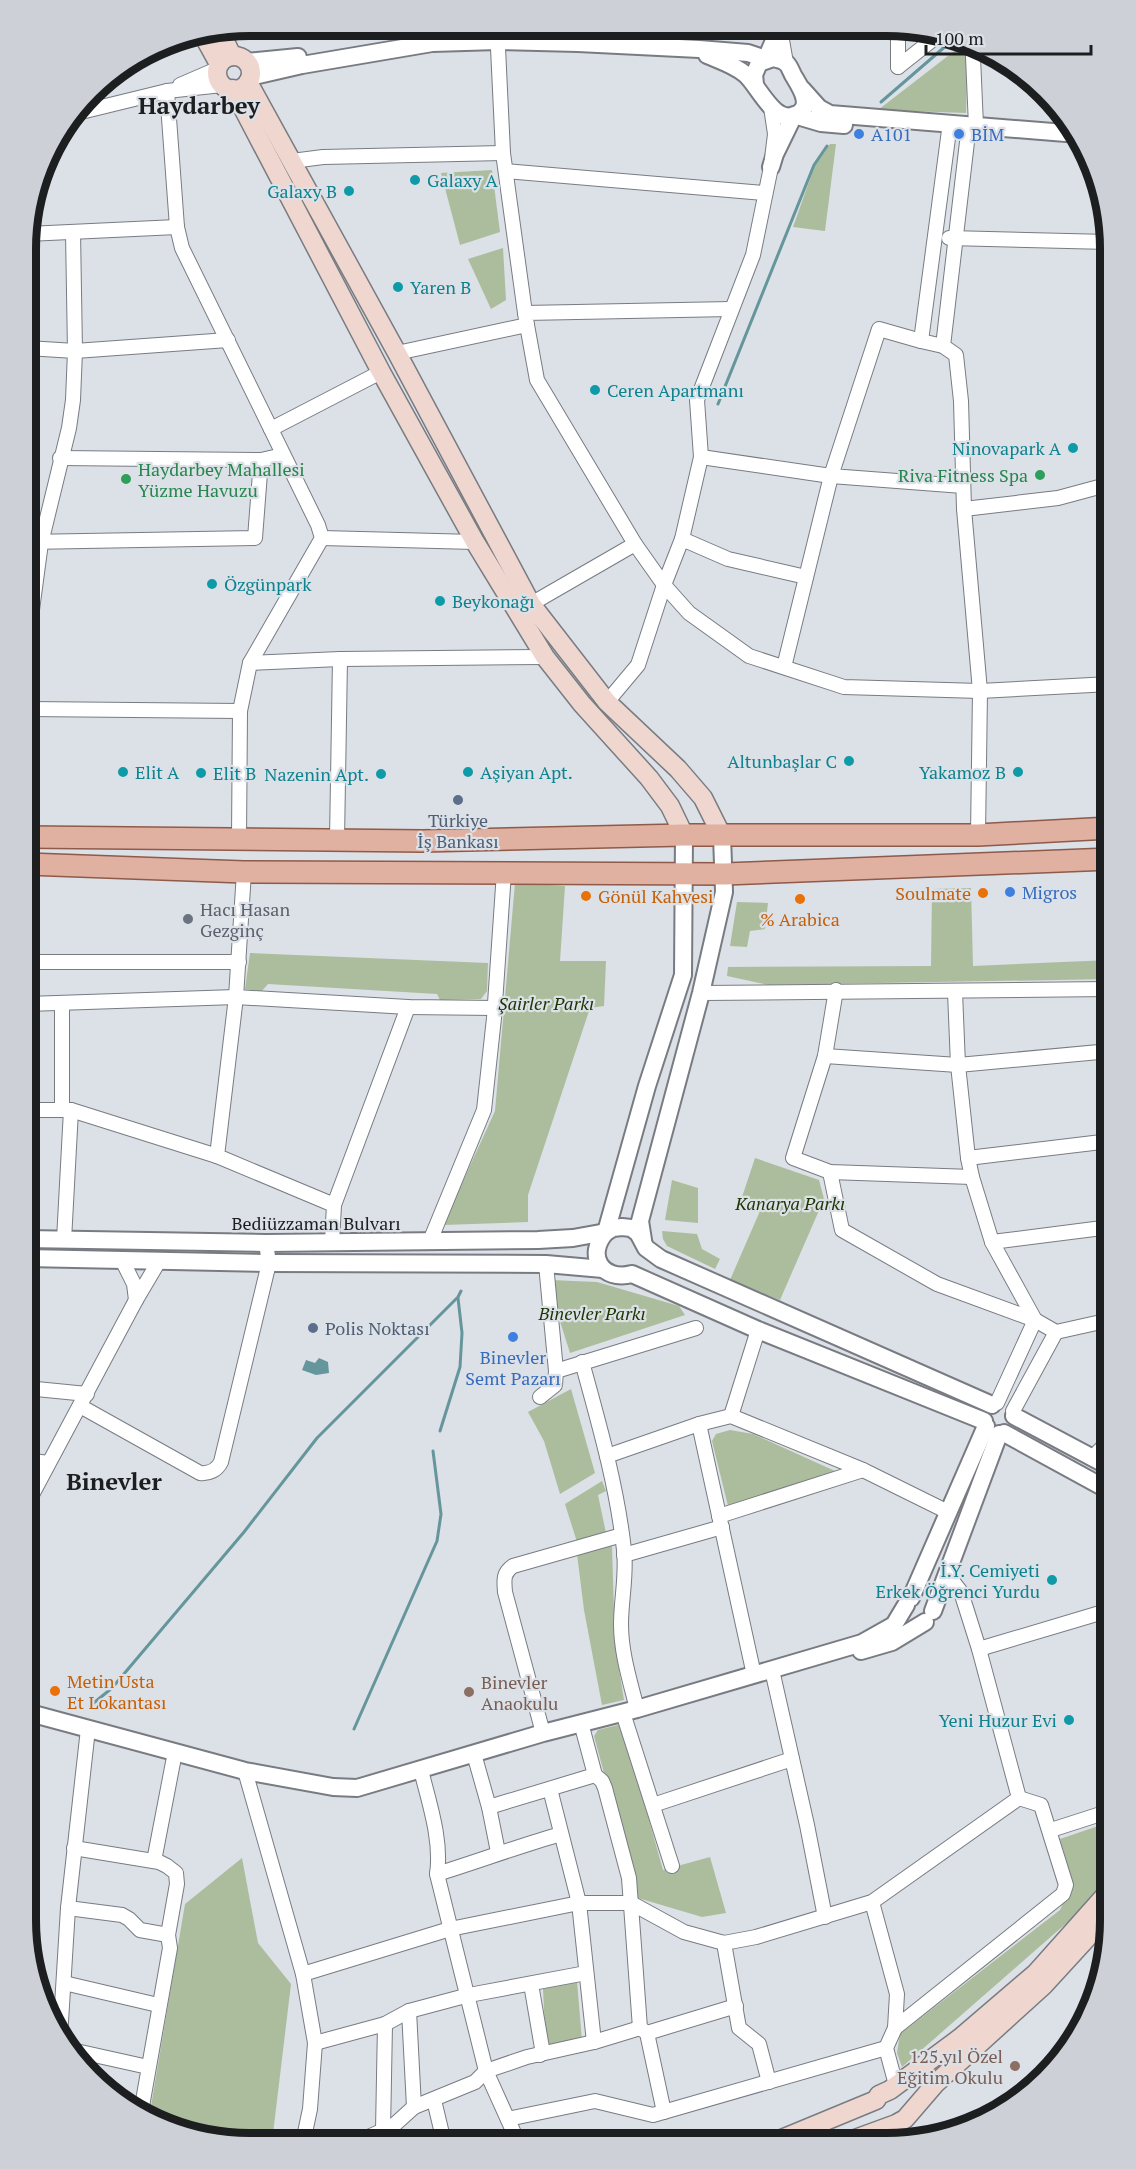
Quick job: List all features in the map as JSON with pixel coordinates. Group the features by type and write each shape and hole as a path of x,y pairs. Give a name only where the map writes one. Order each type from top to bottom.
{"main road":[{"path":"222,38 234,73 381,372 475,542 545,657 582,704 649,778 670,806 684,835"},
{"path":"207,40 234,73 292,160 531,604 607,702 678,769 703,798 722,836"},
{"path":"643,836 664,825 670,814 670,806"},
{"path":"709,809 750,836"},
{"path":"36,837 423,841 684,835 978,834 1100,828"},
{"path":"36,864 244,872 725,874 1100,859"},
{"path":"899,2126 880,2121 874,2105 887,2091 960,2038 1036,1973 1100,1901"},
{"path":"876,2133 899,2126 936,2083 1044,1985 1100,1924"},
{"path":"794,2133 887,2091 896,2090 906,2096 909,2102 899,2126"}],"street":[{"path":"87,111 234,73 377,54 485,36"},
{"path":"498,36 503,153 526,319 537,380 635,544 664,585 689,613 748,656 844,687 980,691 1100,685"},
{"path":"587,36 748,53 766,59"},
{"path":"766,59 776,36"},
{"path":"780,36 786,63 802,90 819,108 830,114 1065,133"},
{"path":"898,36 898,68 932,41"},
{"path":"699,49 708,56 732,65 755,84 771,107 783,116 794,116 821,123 870,127 950,123"},
{"path":"943,346 955,238 972,125 973,54"},
{"path":"755,84 754,75 759,63 773,58 786,63"},
{"path":"607,702 638,665 682,538 701,457 698,400 753,255 764,193 775,154 794,116 803,109 805,102 802,90"},
{"path":"167,91 177,226 182,248 318,525 322,538 250,663 240,711 238,839"},
{"path":"771,107 775,134 771,167"},
{"path":"921,341 950,123"},
{"path":"292,160 323,157 503,153"},
{"path":"506,171 764,193"},
{"path":"36,234 177,226"},
{"path":"36,536 69,428 73,400 75,351 73,232"},
{"path":"934,238 1100,242"},
{"path":"397,353 526,319 731,309"},
{"path":"783,667 831,476 879,329 943,346 956,355 961,401 964,509 980,691 978,834"},
{"path":"36,349 75,351 228,340"},
{"path":"271,429 381,372"},
{"path":"60,458 261,460 283,455"},
{"path":"701,457 831,476 963,486"},
{"path":"36,542 255,538 261,460"},
{"path":"964,509 1058,498 1100,487"},
{"path":"322,538 475,542"},
{"path":"682,538 729,560 806,577"},
{"path":"531,604 635,544"},
{"path":"250,663 340,659 545,657"},
{"path":"337,840 340,659"},
{"path":"36,710 240,711"},
{"path":"603,1269 597,1255 597,1247 606,1232 647,1086 683,975 684,835"},
{"path":"632,1274 643,1264 646,1256 640,1221 701,993 724,892 722,836"},
{"path":"217,1156 236,997 244,872"},
{"path":"429,1241 484,1110 495,1008 504,872"},
{"path":"36,962 239,962"},
{"path":"701,993 1100,989"},
{"path":"836,990 825,1056 793,1158 830,1172 972,1177"},
{"path":"955,992 958,1065 972,1177 992,1242 1035,1320"},
{"path":"36,1004 236,997 408,1007 495,1008"},
{"path":"62,1003 67,1109 64,1240"},
{"path":"332,1242 334,1205 408,1007"},
{"path":"825,1056 958,1065 1100,1052"},
{"path":"36,1110 67,1109 217,1156 334,1205"},
{"path":"968,1158 1100,1143"},
{"path":"830,1172 842,1230 937,1284 1035,1320 1056,1332 1100,1322"},
{"path":"606,1232 622,1227 631,1228 661,1259 994,1404 1006,1404 1014,1414 1100,1462"},
{"path":"992,1242 1100,1228"},
{"name":"Bediüzzaman Bulvarı","path":"36,1239 266,1243 538,1240 573,1238 606,1232"},
{"path":"80,1406 200,1473 207,1473 217,1468 221,1462 269,1263 266,1243"},
{"path":"36,1258 269,1263 546,1264 603,1269 616,1276 632,1274 758,1330 993,1428 1100,1486"},
{"path":"122,1260 134,1284 136,1300"},
{"path":"36,1486 159,1261"},
{"path":"540,1397 555,1385 556,1371 546,1264"},
{"path":"908,1602 906,1614 912,1621 921,1623 929,1617 947,1574 993,1428 985,1411 994,1404 1035,1320"},
{"path":"556,1371 696,1328"},
{"path":"731,1416 758,1330"},
{"path":"993,1428 1012,1426 1014,1414 1056,1332"},
{"path":"582,1362 607,1456 622,1534 624,1555 621,1635 628,1674 630,1711 653,1805 672,1866"},
{"path":"36,1389 87,1394"},
{"path":"607,1456 699,1424 731,1416 863,1470 948,1512"},
{"path":"699,1424 754,1675"},
{"path":"36,1715 245,1771 345,1788 372,1785 543,1733 630,1711 772,1670 862,1643 894,1625 908,1602 948,1512 993,1428"},
{"path":"1092,1458 1100,1450"},
{"path":"36,1461 48,1462"},
{"path":"624,1555 863,1470"},
{"path":"543,1733 505,1592 506,1573 513,1566 622,1534"},
{"path":"947,1574 961,1592 979,1648 1019,1798"},
{"path":"789,1664 827,1661 892,1642 929,1617 931,1603 928,1599 920,1596 908,1602"},
{"path":"979,1648 1100,1613"},
{"path":"772,1670 825,1917"},
{"path":"581,1723 596,1775 605,1788 629,1878 643,2031 664,2112"},
{"path":"61,2020 68,1908 88,1729"},
{"path":"154,1861 175,1752"},
{"path":"474,1754 489,1807 498,1852"},
{"path":"653,1805 792,1759"},
{"path":"421,1770 437,1843 439,1859 437,1874 469,1995 486,2071 514,2133"},
{"path":"245,1771 303,1974 315,2043 310,2109 305,2133"},
{"path":"489,1807 596,1775"},
{"path":"550,1789 579,1903 594,2042"},
{"path":"895,2028 1063,1894 1066,1885 1051,1830 1041,1805 1019,1798"},
{"path":"303,1974 450,1929 579,1903 631,1903 684,1932 724,1943 756,1937 872,1902 1019,1798"},
{"path":"1051,1830 1100,1814"},
{"path":"437,1874 498,1852 561,1834"},
{"path":"75,1848 154,1861 167,1866 176,1873 168,1935 170,1948 158,2005 142,2104"},
{"path":"872,1902 897,1994 895,2028 886,2048 887,2091"},
{"path":"68,1908 122,1915 129,1918 140,1930 168,1935"},
{"path":"724,1943 739,2028 759,2044 770,2082"},
{"path":"315,2043 385,2024 409,2011 469,1995 586,1973"},
{"path":"64,1983 158,2005"},
{"path":"531,1984 542,2048 540,2055"},
{"path":"378,2133 393,2126 414,2107 475,2082 486,2071 527,2057 643,2031 736,2006"},
{"path":"409,2011 414,2107"},
{"path":"383,2131 385,2024"},
{"path":"508,2119 595,2101 653,2115 886,2048"},
{"path":"82,2052 148,2067"},
{"path":"434,2100 442,2133"}],"green space":[{"path":"958,48 968,52 966,113 878,110"},
{"path":"830,144 836,144 825,231 793,227 815,165"},
{"path":"492,170 500,232 460,245 441,173"},
{"path":"503,248 506,300 491,309 468,259"},
{"name":"Şairler Parkı","path":"515,883 565,886 560,961 606,961 604,1006 590,1008 528,1195 528,1222 443,1225 495,1111"},
{"path":"971,888 973,966 1100,960 1100,979 768,985 727,976 728,967 931,966 932,889"},
{"path":"737,902 768,903 765,929 750,931 747,947 730,946"},
{"path":"250,953 488,963 487,991 481,999 440,1000 437,994 268,984 261,992 245,989"},
{"name":"Kanarya Parkı","path":"755,1158 819,1180 824,1199 780,1300 730,1280 760,1211 740,1203"},
{"path":"672,1180 698,1188 698,1223 665,1220"},
{"path":"662,1231 697,1234 702,1249 720,1259 715,1269 667,1246"},
{"name":"Binevler Parkı","path":"551,1280 597,1282 679,1306 685,1315 570,1353 558,1315"},
{"path":"571,1389 595,1473 560,1494 544,1441 528,1412"},
{"path":"730,1430 753,1434 835,1471 728,1506 712,1441 716,1434"},
{"path":"602,1481 606,1491 598,1495 606,1533 577,1542 565,1504"},
{"path":"612,1546 615,1644 624,1700 602,1705 584,1610 577,1554"},
{"path":"622,1724 663,1870 710,1857 726,1913 702,1917 638,1898 594,1736 598,1730"},
{"path":"1100,1825 1100,1894 902,2067 897,2053 900,2034 1060,1910 1073,1882 1060,1839"},
{"path":"242,1858 258,1943 291,1984 273,2133 235,2133 207,2129 180,2122 151,2109 185,1904"},
{"path":"577,1981 582,2041 546,2051 543,1989"}],"water":[{"path":"319,1358 328,1362 329,1373 316,1375 302,1370 306,1360 315,1363"}],"waterway":[{"path":"881,102 947,45"},
{"path":"718,404 814,165 827,146"},
{"path":"90,1706 112,1688 244,1532 317,1438 458,1297 461,1291"},
{"path":"440,1431 460,1367 462,1333 458,1298"},
{"path":"354,1729 437,1541 441,1514 433,1451"}],"place":[{"name":"A101","path":"859,134"},
{"name":"BİM","path":"959,134"},
{"name":"Galaxy A","path":"415,180"},
{"name":"Galaxy B","path":"349,191"},
{"name":"Yaren B","path":"398,287"},
{"name":"Ceren Apartmanı","path":"595,390"},
{"name":"Ninovapark A","path":"1073,448"},
{"name":"Riva Fitness Spa","path":"1040,475"},
{"name":"Haydarbey Mahallesi Yüzme Havuzu","path":"126,479"},
{"name":"Özgünpark","path":"212,584"},
{"name":"Beykonağı","path":"440,601"},
{"name":"Altunbaşlar C","path":"849,761"},
{"name":"Elit A","path":"123,772"},
{"name":"Aşiyan Apt.","path":"468,772"},
{"name":"Yakamoz B","path":"1018,772"},
{"name":"Elit B","path":"201,773"},
{"name":"Nazenin Apt.","path":"381,774"},
{"name":"Türkiye İş Bankası","path":"458,800"},
{"name":"Migros","path":"1010,892"},
{"name":"Soulmate","path":"983,893"},
{"name":"Gönül Kahvesi","path":"586,896"},
{"name":"% Arabica","path":"800,899"},
{"name":"Hacı Hasan Gezginç","path":"188,919"},
{"name":"Polis Noktası","path":"313,1328"},
{"name":"Binevler Semt Pazarı","path":"513,1337"},
{"name":"İ.Y. Cemiyeti Erkek Öğrenci Yurdu","path":"1052,1580"},
{"name":"Metin Usta Et Lokantası","path":"55,1691"},
{"name":"Binevler Anaokulu","path":"469,1692"},
{"name":"Yeni Huzur Evi","path":"1069,1720"},
{"name":"125.yıl Özel Eğitim Okulu","path":"1015,2066"}],"district":[{"name":"Haydarbey","path":"199,105"},
{"name":"Binevler","path":"114,1481"}]}
